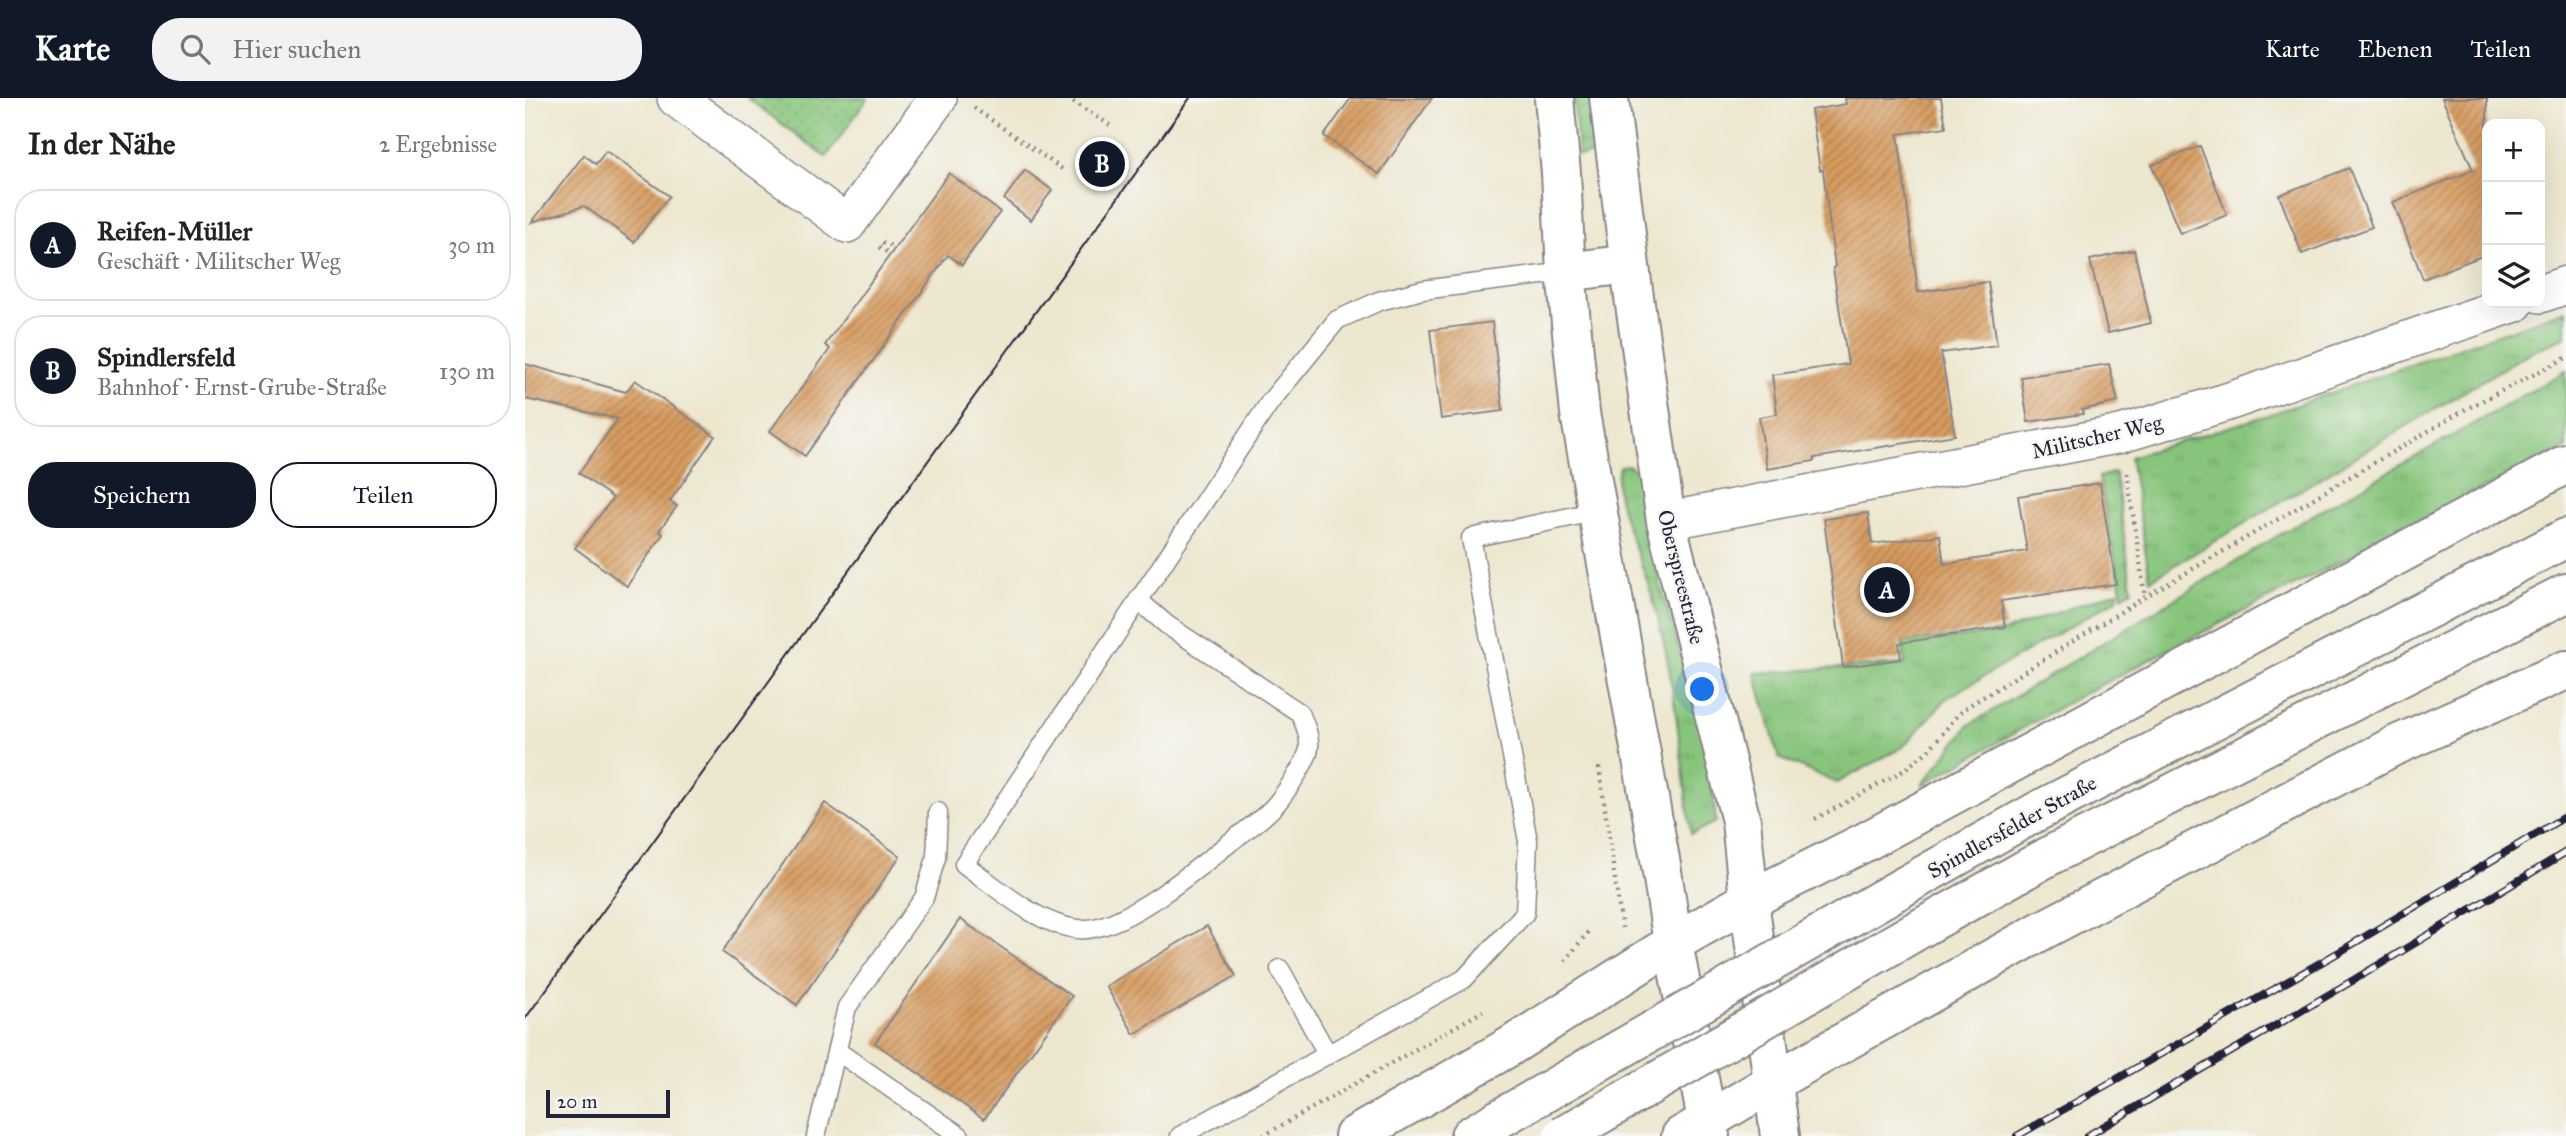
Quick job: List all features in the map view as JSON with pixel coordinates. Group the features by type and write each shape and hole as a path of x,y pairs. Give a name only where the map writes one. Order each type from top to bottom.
{"main road":[{"path":"1554,98 1566,272 1580,413 1661,864 1699,1131 1773,1082 2043,930 2394,746 2566,670"},
{"name":"Oberspreestraße","path":"1609,98 1629,264 1666,521 1741,821 1780,1136"},
{"path":"1566,272 1629,264"},
{"path":"1355,1136 1509,1047 1673,943 1749,900 1865,842 2566,464"},
{"name":"Spindlersfelder Straße","path":"1485,1128 2034,813 2566,538"},
{"name":"Spindlersfelder Straße","path":"1563,1136 2051,855 2566,593"}],"street":[{"path":"676,98 846,224 951,100"},
{"path":"2545,292 2566,285"},
{"name":"Militscher Weg","path":"1666,521 2121,434 2227,402 2500,308"}],"lane":[{"path":"1138,600 1167,625 1300,713 1308,732 1309,751 1276,804 1254,824 1141,908 1104,926 1079,929 1041,918 964,864 1138,600 1270,402 1337,320 1379,301 1422,290 1566,272"},
{"path":"1180,1136 1464,979 1525,913 1528,841 1471,538 1598,511"},
{"path":"816,1136 847,1007 924,898 936,859 938,812"},
{"path":"1280,969 1328,1055"},
{"path":"837,1051 960,1136"}],"path":[{"path":"1067,98 1111,125"},
{"path":"951,100 1065,171"},
{"path":"1821,814 1901,772 1928,751 1962,710 2145,597 2466,409 2566,358"},
{"path":"2121,434 2145,597"},
{"path":"1558,967 1567,960 1588,932"},
{"path":"1263,1136 1493,1006"}],"green space":[{"path":"747,98 868,98 826,157"},
{"path":"1574,98 1588,98 1595,154 1578,156"},
{"path":"2566,310 2566,336 2527,354 2150,580 2130,457 2268,415"},
{"path":"2566,371 2566,449 2476,492 2085,693 1922,785 1969,725 2297,524"},
{"path":"1628,465 1637,471 1661,587 1708,762 1716,822 1691,834 1674,702 1662,636 1644,572 1624,518 1617,487 1617,475 1621,466"},
{"path":"2115,472 2132,590 2122,596 2099,477"},
{"path":"2118,591 2117,599 1947,698 1903,747 1837,783 1779,758 1755,673 1905,664 1902,643 2003,632"}],"building":[{"path":"1351,98 1432,98 1379,174 1324,136"},
{"path":"1845,98 1941,98 1946,127 1898,134 1918,292 1988,282 1997,345 1941,353 1955,435 1814,458 1814,461 1767,469 1759,417 1777,414 1772,375 1848,364 1833,268 1823,170 1820,170 1811,110 1846,104"},
{"path":"2442,98 2487,98 2487,119 2482,119 2482,256 2423,279 2393,202 2473,170"},
{"path":"2200,146 2227,215 2180,234 2152,165"},
{"path":"606,151 669,196 634,242 584,206 532,222 584,155 596,164"},
{"path":"2349,168 2372,227 2302,254 2279,195"},
{"path":"1025,170 1052,190 1031,220 1004,199"},
{"path":"949,173 1000,212 962,265 948,255 805,456 770,431 830,349 825,345"},
{"path":"2134,250 2151,323 2108,333 2090,260"},
{"path":"1492,322 1503,411 1441,419 1430,330"},
{"path":"525,364 626,392 635,380 715,436 670,501 677,506 659,531 663,534 627,586 575,548 613,498 579,473 618,419 525,399"},
{"path":"2109,364 2118,402 2082,410 2083,414 2028,422 2021,377"},
{"path":"2100,483 2116,584 2001,601 2005,627 1899,643 1901,659 1843,667 1824,519 1868,513 1872,544 1940,535 1944,564 2027,551 2018,496"},
{"path":"825,803 900,856 797,1005 722,952"},
{"path":"960,919 1072,996 984,1119 875,1043"},
{"path":"1207,926 1236,976 1134,1034 1106,986"}],"tram line":[{"path":"525,1019 1190,98"}],"railway":[{"path":"2017,1136 2341,951 2566,816"},
{"path":"2087,1136 2566,852"}],"place":[{"name":"Spindlersfeld","path":"1102,164"},
{"name":"Reifen-Müller","path":"1887,590"}]}
